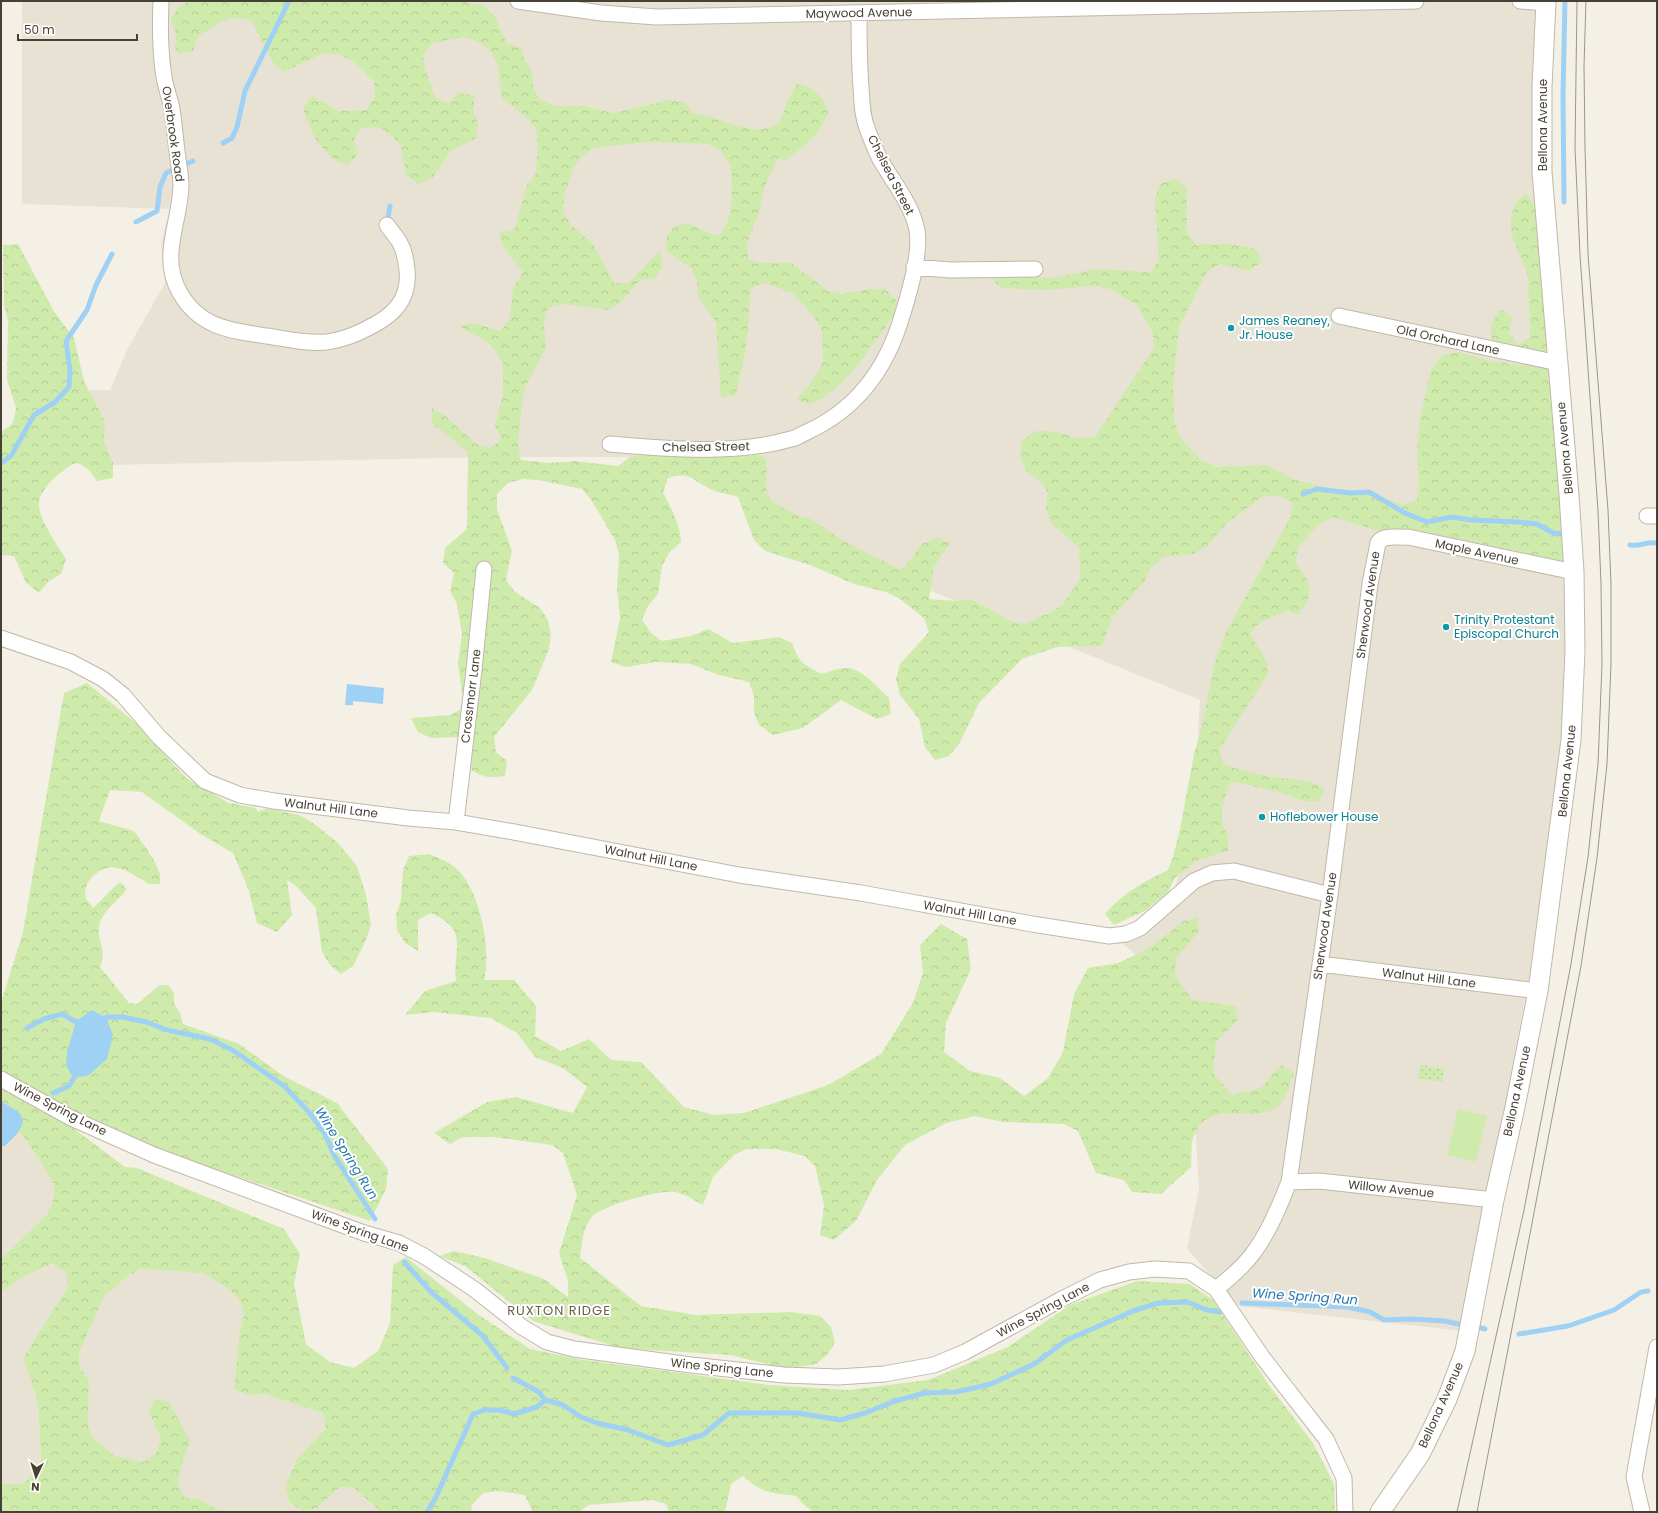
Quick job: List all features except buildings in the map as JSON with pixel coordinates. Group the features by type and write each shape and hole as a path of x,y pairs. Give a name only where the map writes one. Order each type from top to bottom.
{"street":[{"name":"Overbrook Road","path":"161,1 160,32 163,72 171,106 181,184 179,211 171,242 171,264 175,281 180,293 197,314 209,322 229,330 296,341 326,342 350,337 388,317 400,305 406,291 408,277 406,258 400,243 387,225"},
{"name":"Maywood Avenue","path":"518,1 601,13 657,17 842,7 859,13 1233,2 1416,1"},
{"path":"1520,1 1546,2"},
{"name":"Bellona Avenue","path":"1380,1512 1420,1454 1447,1399 1464,1351 1538,991 1571,740 1575,651 1574,572 1542,172 1542,87 1546,2"},
{"name":"Chelsea Street","path":"610,444 683,449 720,449 757,446 792,439 819,427 848,406 878,372 889,354 899,329 914,266 918,244 917,230 904,198 880,160 867,130 863,114 859,13"},
{"path":"914,266 950,270 1035,269"},
{"name":"Old Orchard Lane","path":"1339,316 1558,363"},
{"name":"Maple Avenue","path":"1379,540 1384,538 1408,538 1574,572"},
{"name":"Sherwood Avenue","path":"1216,1288 1242,1266 1255,1252 1280,1207 1289,1182 1330,894 1370,584 1379,540"},
{"name":"Crossmorr Lane","path":"456,822 484,569"},
{"name":"Walnut Hill Lane","path":"1,638 71,662 104,679 123,695 159,737 205,781 240,795 274,801 408,818 456,822 739,875 861,893 1032,924 1109,936 1126,934 1140,928 1194,881 1212,873 1234,871 1330,894"},
{"name":"Walnut Hill Lane","path":"1320,964 1538,991"},
{"name":"Wine Spring Lane","path":"1,1079 71,1118 154,1155 357,1231 399,1243 424,1256 474,1289 522,1327 547,1342 574,1349 691,1365 784,1375 854,1377 884,1374 934,1365 965,1352 1066,1296 1100,1280 1129,1272 1155,1269 1189,1271 1216,1288 1263,1358 1326,1439 1344,1478 1345,1512"},
{"name":"Willow Avenue","path":"1289,1182 1319,1181 1494,1200"},
{"path":"1642,1512 1634,1477 1657,1347"}],"shaded area":[{"path":"22,1 1538,1 1532,98 1535,181 1565,558 1565,714 1552,857 1462,1331 1239,1306 1187,1249 1199,1188 1193,1090 1142,960 1112,934 1170,905 1193,825 1200,700 754,519 755,457 494,457 105,465 1,461 23,432 23,392 110,390 128,348 165,283 161,244 170,209 22,204"},
{"path":"20,1132 39,1159 54,1185 53,1201 47,1214 1,1259 1,1146 6,1146"},
{"path":"53,1264 66,1272 68,1287 23,1358 38,1402 41,1462 33,1476 21,1484 1,1484 1,1292 25,1276"},
{"path":"141,1269 203,1273 230,1290 240,1301 244,1315 240,1330 249,1395 264,1394 323,1413 326,1428 296,1460 285,1488 290,1503 303,1511 317,1508 339,1487 354,1488 377,1508 379,1512 222,1512 199,1499 184,1498 178,1484 180,1470 190,1441 149,1412 161,1439 156,1453 143,1462 115,1456 92,1437 88,1424 89,1380 80,1368 79,1353 104,1297 128,1276"}],"green space":[{"path":"189,1 461,1 485,6 495,17 507,44 522,48 524,58 532,71 533,88 541,100 555,106 584,106 612,113 669,100 684,102 693,113 711,117 737,126 764,129 779,123 797,83 813,90 823,100 829,111 817,134 786,160 778,158 765,186 758,216 747,243 748,259 762,263 791,263 827,290 841,294 870,289 885,289 896,300 895,314 859,364 825,397 811,404 796,400 816,376 823,361 822,331 815,318 794,294 765,283 751,288 746,348 736,395 721,398 716,322 698,297 697,282 691,268 666,251 667,236 676,225 691,224 704,231 719,236 727,224 731,209 732,179 730,164 721,151 708,144 646,142 594,148 582,156 573,168 564,197 563,212 571,225 593,244 614,283 628,283 660,251 663,266 655,278 640,280 621,302 608,310 563,304 548,308 544,322 546,348 525,387 522,402 518,446 521,460 550,463 574,461 618,466 630,457 645,455 706,457 755,452 767,460 766,488 771,501 797,515 811,519 842,540 899,569 904,568 922,544 937,537 950,543 934,567 929,599 957,601 971,599 1010,621 1024,624 1051,612 1063,604 1080,579 1079,548 1050,522 1046,507 1048,492 1039,480 1026,471 1020,456 1022,441 1036,431 1050,431 1080,438 1095,437 1154,348 1153,333 1137,305 1110,289 1093,286 1046,290 1015,289 1000,287 990,276 1052,278 1095,269 1150,272 1159,260 1155,199 1160,184 1175,179 1187,188 1187,233 1196,244 1226,244 1255,248 1262,261 1249,271 1220,264 1207,272 1179,327 1173,387 1174,419 1179,436 1201,460 1217,467 1266,465 1295,480 1324,487 1375,494 1403,505 1417,500 1419,485 1417,448 1421,413 1431,370 1442,355 1459,352 1490,361 1549,369 1566,562 1418,530 1376,530 1333,517 1319,525 1298,547 1296,563 1308,583 1309,594 1307,600 1298,615 1288,611 1260,622 1250,634 1266,660 1268,674 1219,750 1223,764 1237,769 1266,776 1312,782 1325,789 1319,802 1304,801 1275,791 1230,781 1222,808 1222,823 1228,837 1228,851 1198,860 1175,878 1168,892 1145,911 1114,925 1105,914 1112,906 1126,894 1168,870 1180,829 1194,754 1202,726 1214,665 1224,636 1290,518 1293,503 1279,496 1263,496 1226,524 1206,547 1193,554 1163,557 1151,568 1144,582 1113,616 1102,646 1057,647 1022,659 979,703 959,744 949,756 935,760 925,747 919,719 900,695 896,679 900,664 929,632 924,618 900,599 886,592 854,584 810,565 765,551 754,540 738,497 712,490 690,477 676,476 668,478 663,492 677,522 681,542 669,553 662,566 658,594 648,606 642,619 650,632 662,641 691,636 708,629 733,643 779,637 792,643 797,655 803,663 811,668 822,674 842,668 853,669 868,678 889,698 891,714 877,719 841,700 803,728 773,735 759,725 754,712 754,696 749,682 719,675 691,664 656,662 626,667 611,662 620,618 617,588 619,555 615,540 592,501 582,489 538,480 522,479 508,483 497,494 497,509 512,551 506,580 515,592 540,608 548,620 551,635 549,649 532,690 494,737 496,752 507,761 505,776 492,777 480,775 471,770 488,565 462,737 431,738 418,732 411,718 450,715 464,708 458,663 462,634 457,604 450,591 454,573 443,563 445,548 467,529 468,452 432,423 432,408 444,415 476,444 490,448 502,439 495,426 503,394 503,364 496,351 486,341 458,326 473,323 501,331 510,318 513,288 523,272 504,248 499,233 514,230 527,185 536,173 538,144 536,128 526,117 502,98 498,65 491,52 479,42 463,37 432,43 423,55 425,69 435,97 448,103 459,93 475,95 473,110 478,124 476,138 450,152 433,177 419,184 406,175 401,146 391,135 377,127 362,128 354,140 358,154 348,165 339,162 328,154 318,143 303,108 312,96 338,111 366,110 375,97 374,82 352,60 339,55 324,53 283,72 272,61 252,21 238,18 223,21 198,36 193,51 178,54 175,48 176,33 170,19 179,7"},
{"path":"1526,193 1539,213 1554,353 1542,355 1497,349 1491,332 1494,319 1501,309 1512,318 1509,333 1518,345 1530,337 1528,276 1511,233 1511,217 1515,204"},
{"path":"18,244 55,313 74,338 84,381 105,422 104,442 113,463 113,478 97,481 89,470 77,462 65,469 53,479 43,491 39,504 41,516 66,559 61,574 48,582 39,593 26,583 14,556 1,555 1,432 13,423 16,408 7,380 8,320 4,305 3,245"},
{"path":"87,683 137,724 186,778 229,803 256,808 258,812 267,808 299,815 313,823 337,842 357,866 366,895 371,925 366,940 353,966 341,974 330,965 322,952 316,908 296,886 287,880 292,915 277,932 257,923 248,888 233,853 199,833 142,792 110,790 99,821 134,831 156,864 160,874 160,884 149,884 131,873 112,867 103,869 94,875 88,882 85,890 86,899 93,908 120,882 127,889 103,916 100,922 99,936 103,954 100,967 129,1003 137,1004 160,985 168,985 174,993 174,1003 180,1013 183,1024 239,1044 285,1077 337,1103 388,1169 386,1189 370,1221 159,1150 87,1119 29,1088 1,1069 1,1003 23,932 64,693","holes":["107,1059 82,1077 71,1075"]},
{"path":"429,854 452,865 466,880 478,907 485,938 486,968 484,980 514,980 536,1006 535,1036 561,1051 589,1039 611,1060 641,1062 684,1107 714,1115 744,1113 828,1085 881,1054 913,1003 923,973 920,945 941,924 967,939 971,969 946,1023 944,1052 970,1071 1000,1078 1024,1096 1048,1078 1063,1052 1074,994 1088,968 1118,963 1146,950 1184,921 1198,917 1198,932 1176,959 1175,975 1192,1000 1236,1006 1237,1021 1216,1042 1213,1073 1232,1095 1261,1088 1281,1065 1294,1073 1284,1099 1273,1109 1262,1113 1224,1114 1212,1117 1202,1124 1194,1136 1191,1167 1161,1194 1132,1192 1124,1180 1096,1173 1078,1131 1064,1124 1004,1122 975,1116 946,1123 905,1145 877,1180 856,1221 834,1240 820,1235 824,1205 815,1166 805,1156 776,1149 747,1149 734,1155 713,1177 703,1205 682,1194 668,1192 632,1199 598,1212 592,1217 586,1226 580,1258 641,1306 696,1315 791,1312 820,1316 831,1327 835,1342 827,1355 816,1364 787,1369 730,1355 620,1348 533,1321 465,1266 439,1256 454,1251 485,1258 544,1279 568,1297 568,1281 559,1253 577,1195 563,1153 552,1145 494,1137 463,1137 450,1144 434,1133 487,1102 516,1097 573,1113 587,1087 563,1068 535,1057 517,1033 491,1018 433,1012 405,1015 425,991 456,981 455,969 457,941 451,927 443,920 431,913 418,920 418,951 405,943 397,930 396,915 401,900 403,870 409,856"},
{"path":"1420,1065 1445,1069 1442,1082 1418,1078"},
{"path":"1,1087 57,1116 125,1167 137,1168 284,1229 300,1254 294,1284 306,1344 330,1362 354,1368 378,1351 390,1323 393,1265 406,1257 476,1313 530,1349 584,1360 769,1385 848,1390 928,1380 1008,1347 1070,1305 1137,1281 1190,1284 1213,1300 1271,1388 1313,1443 1334,1484 1335,1512 815,1512 806,1507 796,1496 768,1492 756,1486 743,1476 731,1484 725,1512 669,1512 666,1504 652,1500 589,1505 579,1512 533,1512 525,1495 497,1491 483,1493 472,1505 471,1512 379,1512 377,1508 354,1488 340,1487 317,1508 303,1511 290,1503 285,1488 296,1460 326,1428 323,1413 264,1394 249,1395 234,1389 240,1330 244,1315 240,1301 230,1290 203,1273 141,1269 128,1276 104,1297 79,1353 80,1368 89,1380 88,1424 92,1437 115,1456 143,1462 156,1453 161,1439 149,1412 155,1399 169,1402 190,1441 180,1470 178,1484 185,1498 199,1499 222,1512 1,1512 1,1484 21,1484 33,1476 41,1462 38,1402 23,1358 68,1287 66,1272 52,1264 25,1276 1,1292 1,1259 47,1214 53,1201 54,1185 39,1159 20,1132 5,1146 1,1146"},
{"path":"1458,1109 1487,1116 1476,1162 1447,1155"}],"water":[{"path":"347,684 384,688 383,704 353,701 353,705 345,705"},
{"path":"91,1010 106,1017 113,1035 107,1059 89,1075 82,1077 71,1075 66,1064 67,1052 76,1022"},
{"path":"1,1101 18,1112 22,1118 21,1127 18,1132 5,1146 1,1146"}],"waterway":[{"path":"223,143 232,138 237,127 245,91 289,1"},
{"path":"1564,202 1563,95 1565,1"},
{"path":"136,222 157,211 160,187 166,173 193,161"},
{"path":"387,224 390,206"},
{"path":"1,463 11,456 34,415 55,402 69,387 70,370 66,341 87,310 96,285 112,254"},
{"path":"1303,494 1317,489 1350,493 1369,492 1405,513 1427,522 1452,517 1471,520 1518,522 1537,524 1553,533 1565,534"},
{"path":"1630,545 1657,543"},
{"path":"27,1028 44,1019 62,1014 76,1022 81,1021"},
{"name":"Wine Spring Run","path":"103,1022 106,1017 123,1017 146,1022 167,1030 210,1039 234,1051 284,1086 308,1111 325,1134 334,1155 375,1219"},
{"name":"Wine Spring Run","path":"53,1093 69,1086 79,1070"},
{"name":"Wine Spring Run","path":"404,1262 431,1292 483,1336 507,1368"},
{"name":"Wine Spring Run","path":"1519,1334 1568,1326 1614,1310 1641,1292 1648,1291"},
{"name":"Wine Spring Run","path":"513,1378 539,1392 545,1400 563,1405 581,1417 597,1423 628,1430 668,1445 703,1435 729,1413 797,1413 840,1420 865,1413 895,1401 925,1393 956,1392 991,1384 1034,1364 1067,1340 1133,1311 1158,1303 1187,1302 1207,1310 1220,1312"},
{"name":"Wine Spring Run","path":"1242,1303 1348,1307 1370,1312 1384,1320 1412,1319 1444,1321 1459,1324"},
{"name":"Wine Spring Run","path":"1477,1327 1485,1329"},
{"path":"427,1512 436,1497 473,1414 485,1410 500,1410 514,1414 537,1407 545,1400"}],"tram line":[{"path":"1457,1512 1524,1210 1571,964 1588,857 1598,764 1602,664 1601,584 1598,511 1580,255 1575,148 1577,1"},
{"path":"1477,1512 1581,966 1597,858 1607,764 1611,664 1611,584 1608,510 1588,254 1584,66 1586,1"}],"place":[{"name":"James Reaney, Jr. House","path":"1231,328"},
{"name":"Trinity Protestant Episcopal Church","path":"1446,627"},
{"name":"Hoflebower House","path":"1262,817"}],"district":[{"name":"RUXTON RIDGE","path":"559,1310"}]}
